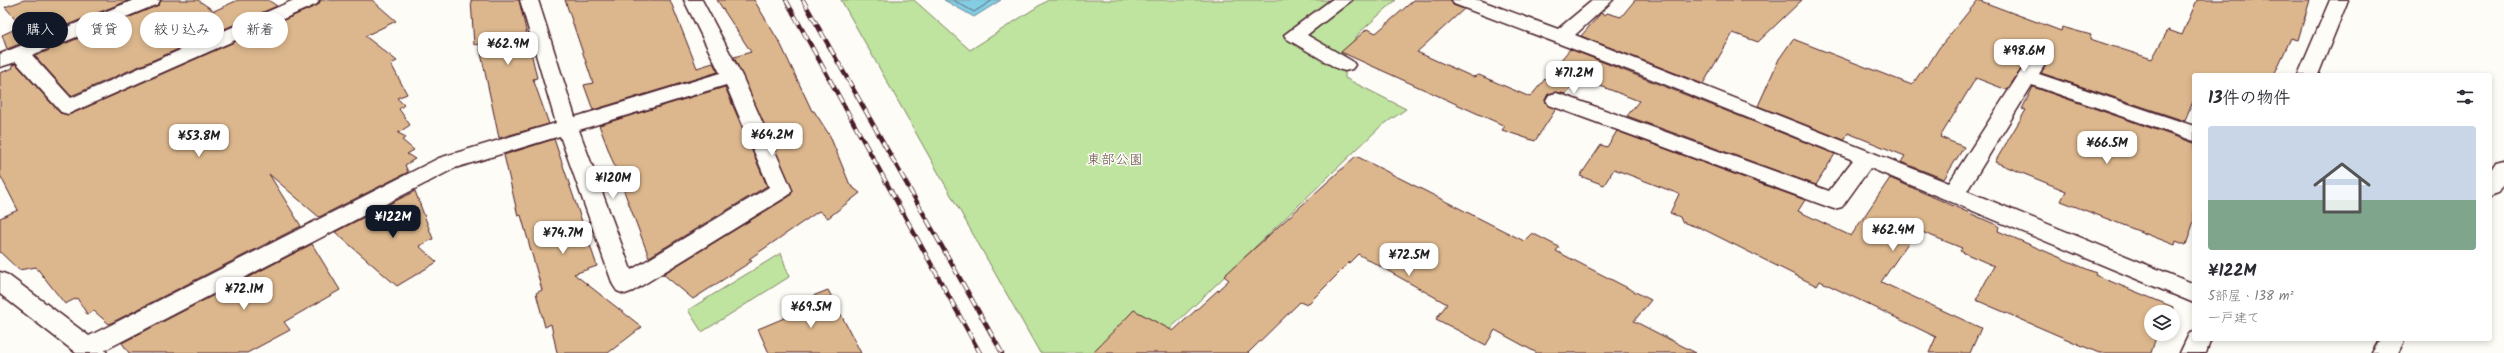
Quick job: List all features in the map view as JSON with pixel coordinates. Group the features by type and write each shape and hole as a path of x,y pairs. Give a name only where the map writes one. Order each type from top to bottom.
{"street":[{"path":"0,61 151,0"},
{"path":"19,53 68,107 310,0"},
{"path":"529,0 568,128 625,285 781,190 732,76 693,0"},
{"path":"1343,0 1294,35 1345,65"},
{"path":"1461,0 1562,36 1866,158 2192,293"},
{"path":"1562,36 1604,0"},
{"path":"2309,73 2339,0"},
{"path":"1954,194 2029,77 2041,55"},
{"path":"0,281 91,350 387,192 447,163 568,128 732,76"},
{"path":"2029,77 2192,133"},
{"path":"1556,100 1834,201 1866,158"},
{"path":"2492,186 2504,167"},
{"path":"2193,353 2198,341"},
{"path":"2385,353 2392,341"}],"green space":[{"name":"東部公園","path":"841,0 914,0 970,50 1048,0 1396,0 1360,32 1345,52 1345,78 1406,109 1380,127 1145,353 1040,353"},
{"path":"781,253 789,277 702,332 688,310"}],"water":[{"path":"944,0 1001,0 974,17"}],"building":[{"path":"24,0 130,0 100,12 76,12 76,22 68,25 68,12 12,12 12,15 5,7"},
{"path":"161,0 198,0 214,11 238,0 268,0 277,6 263,12 232,12 232,26 224,29 224,12 142,12 159,5"},
{"path":"321,0 372,0 396,21 365,36 397,61 391,64 407,94 397,98 404,105 399,109 410,125 398,133 406,137 402,140 414,150 407,154 415,159 405,165 408,172 319,217 269,174 301,226 109,324 94,311 87,314 77,298 65,304 36,267 19,270 0,252 0,218 18,210 0,175 0,73 13,68 12,65 16,64 60,113 69,115 221,48 224,48 224,47 232,43 232,48 288,48 288,18 318,5"},
{"path":"471,0 519,0 537,78 533,79 549,124 499,138 479,44 474,45"},
{"path":"565,0 670,0 697,68 713,63 718,72 593,110 584,85 593,83"},
{"path":"717,0 754,0 781,45 812,111 814,111 830,136 850,185 860,193 828,218 819,211 749,259 752,261 693,299 663,274 790,196 793,191 734,57 751,52"},
{"path":"1414,0 1451,0 1453,5 1464,9 1417,52 1473,77 1479,75 1530,97 1570,49 1835,154 1816,185 1627,116 1639,101 1580,78 1578,81 1576,80 1566,94 1556,92 1548,94 1545,101 1548,106 1556,109 1535,141 1502,130 1505,126 1341,52 1367,29 1376,33"},
{"path":"1635,0 1802,0 1758,42 1733,33 1703,84 1581,36 1601,13 1621,17"},
{"path":"1978,0 2061,31 2062,27 2091,35 2090,39 2152,59 2168,30 2182,35 2197,0 2310,0 2298,40 2291,38 2275,73 2192,73 2192,104 2185,121 2041,73 2052,55 2048,50 2041,48 2034,50 2007,90 1976,78 1940,137 1964,147 1944,179 1901,162 1905,156 1848,133 1844,140 1758,106 1779,59 1793,39 1912,85 1925,66 1927,67 1939,48"},
{"path":"140,13 140,48 181,48 71,96 35,56 54,48 68,48 68,42 76,39 76,48 132,48 132,16"},
{"path":"12,30 12,47 7,49 2,35"},
{"path":"725,87 767,186 649,257 599,125"},
{"path":"2033,87 2192,142 2192,227 2186,245 2176,241 2175,245 2061,201 2066,191 1995,162 2026,110 2022,109"},
{"path":"1617,131 1805,200 1798,211 1851,236 1890,178 1999,226 1998,231 2096,273 2095,275 2168,305 2144,305 2144,341 2155,341 2151,353 2099,353 1976,300 1994,266 1960,251 1962,248 1917,230 1881,282 1981,328 1970,353 1929,353 1936,337 1820,281 1817,286 1703,229 1682,222 1680,217 1670,213 1679,194 1614,169 1604,185 1580,176 1601,145 1607,147"},
{"path":"554,139 597,266 574,274 642,327 608,353 557,353 551,324 545,327 536,293 542,290 521,215 518,216 504,155"},
{"path":"1356,156 1524,241 1532,233 1559,247 1556,251 1651,300 1634,321 1696,353 1537,353 1495,330 1486,345 1436,319 1447,304 1358,254 1307,305 1300,302 1248,353 1092,353 1134,310 1173,331 1229,280 1224,276"},
{"path":"415,191 433,239 419,246 437,262 397,286 335,232"},
{"path":"312,244 340,290 284,322 290,330 247,353 129,353 122,343"},
{"path":"828,290 861,353 769,353 758,329 794,314 790,305"}],"railway":[{"path":"786,0 980,353"},
{"path":"803,0 1002,353"}]}
